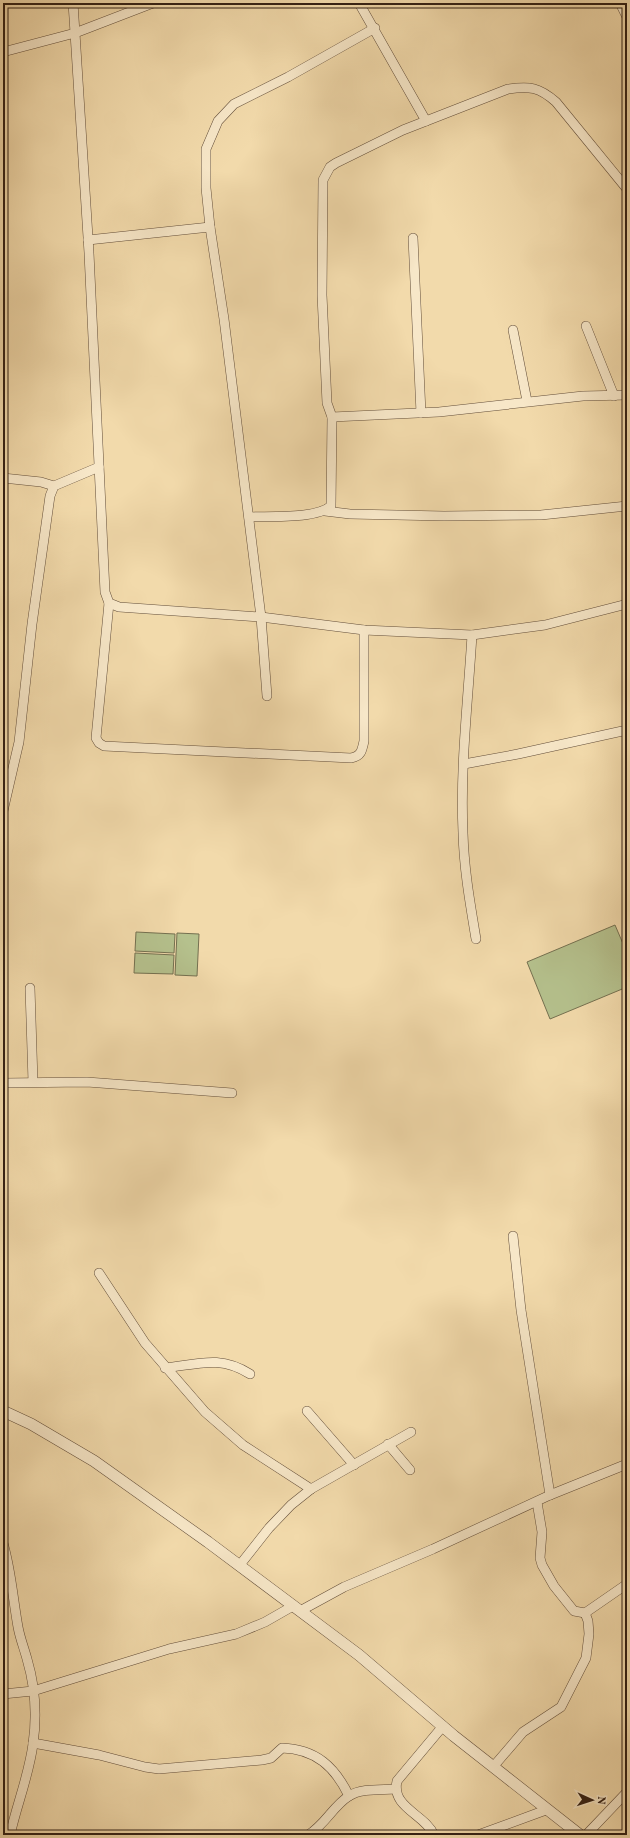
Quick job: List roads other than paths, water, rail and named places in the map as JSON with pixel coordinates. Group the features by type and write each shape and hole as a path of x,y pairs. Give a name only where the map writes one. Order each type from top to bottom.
{"street":[{"path":"73,3 88,240 105,592 109,603 96,738 99,743 104,746 351,758 358,756 362,751 364,741 364,630"},
{"path":"3,52 75,33 154,3"},
{"path":"359,3 375,28 426,121"},
{"path":"620,3 627,18"},
{"path":"267,696 261,617 249,517 210,227 206,188 206,149 218,121 234,104 288,77 375,28"},
{"path":"325,511 331,506 332,417 327,403 322,295 323,180 330,167 426,121 508,88 525,86 545,92 556,102 627,189"},
{"path":"88,240 210,227"},
{"path":"413,238 421,413"},
{"path":"586,326 614,396"},
{"path":"513,330 527,401"},
{"path":"332,417 421,413 482,408 527,401 583,396 627,395"},
{"path":"3,478 41,482 54,486 99,467"},
{"path":"3,811 4,801 19,742 32,624 48,507 54,486"},
{"path":"249,517 308,514 325,511 350,514 444,516 540,515 627,506"},
{"path":"109,603 119,606 261,617 364,630 472,635 545,625 627,604"},
{"path":"472,635 464,764 464,846 467,886 476,939"},
{"path":"464,764 518,754 627,730"},
{"path":"30,988 33,1082"},
{"path":"3,1083 87,1082 232,1093"},
{"path":"513,1236 521,1310 550,1495"},
{"path":"99,1273 145,1343 165,1368 205,1412 243,1446 311,1489"},
{"path":"165,1368 217,1361 236,1365 250,1374"},
{"path":"3,1411 31,1424 94,1461 239,1566 360,1655 493,1767 546,1810 580,1835"},
{"path":"307,1411 354,1465"},
{"path":"239,1566 269,1528 291,1505 311,1489 411,1432"},
{"path":"388,1444 410,1470"},
{"path":"3,1694 33,1691 168,1650 236,1634 434,1549 550,1495 627,1464"},
{"path":"537,1502 542,1532 540,1558 542,1565 554,1586 574,1611 585,1613 627,1584"},
{"path":"3,1543 10,1572 18,1628 28,1660 33,1691 35,1723 25,1786 10,1835"},
{"path":"493,1767 523,1732 561,1707 586,1658 589,1634 588,1622 585,1613"},
{"path":"434,1835 398,1798 395,1789 397,1781 443,1726"},
{"path":"33,1743 99,1755 145,1767 159,1769 266,1759 271,1758 282,1748 292,1748 304,1751 332,1767 349,1796"},
{"path":"308,1835 317,1830 349,1796 368,1790 395,1789"},
{"path":"586,1835 627,1792"},
{"path":"478,1835 546,1810"}]}
